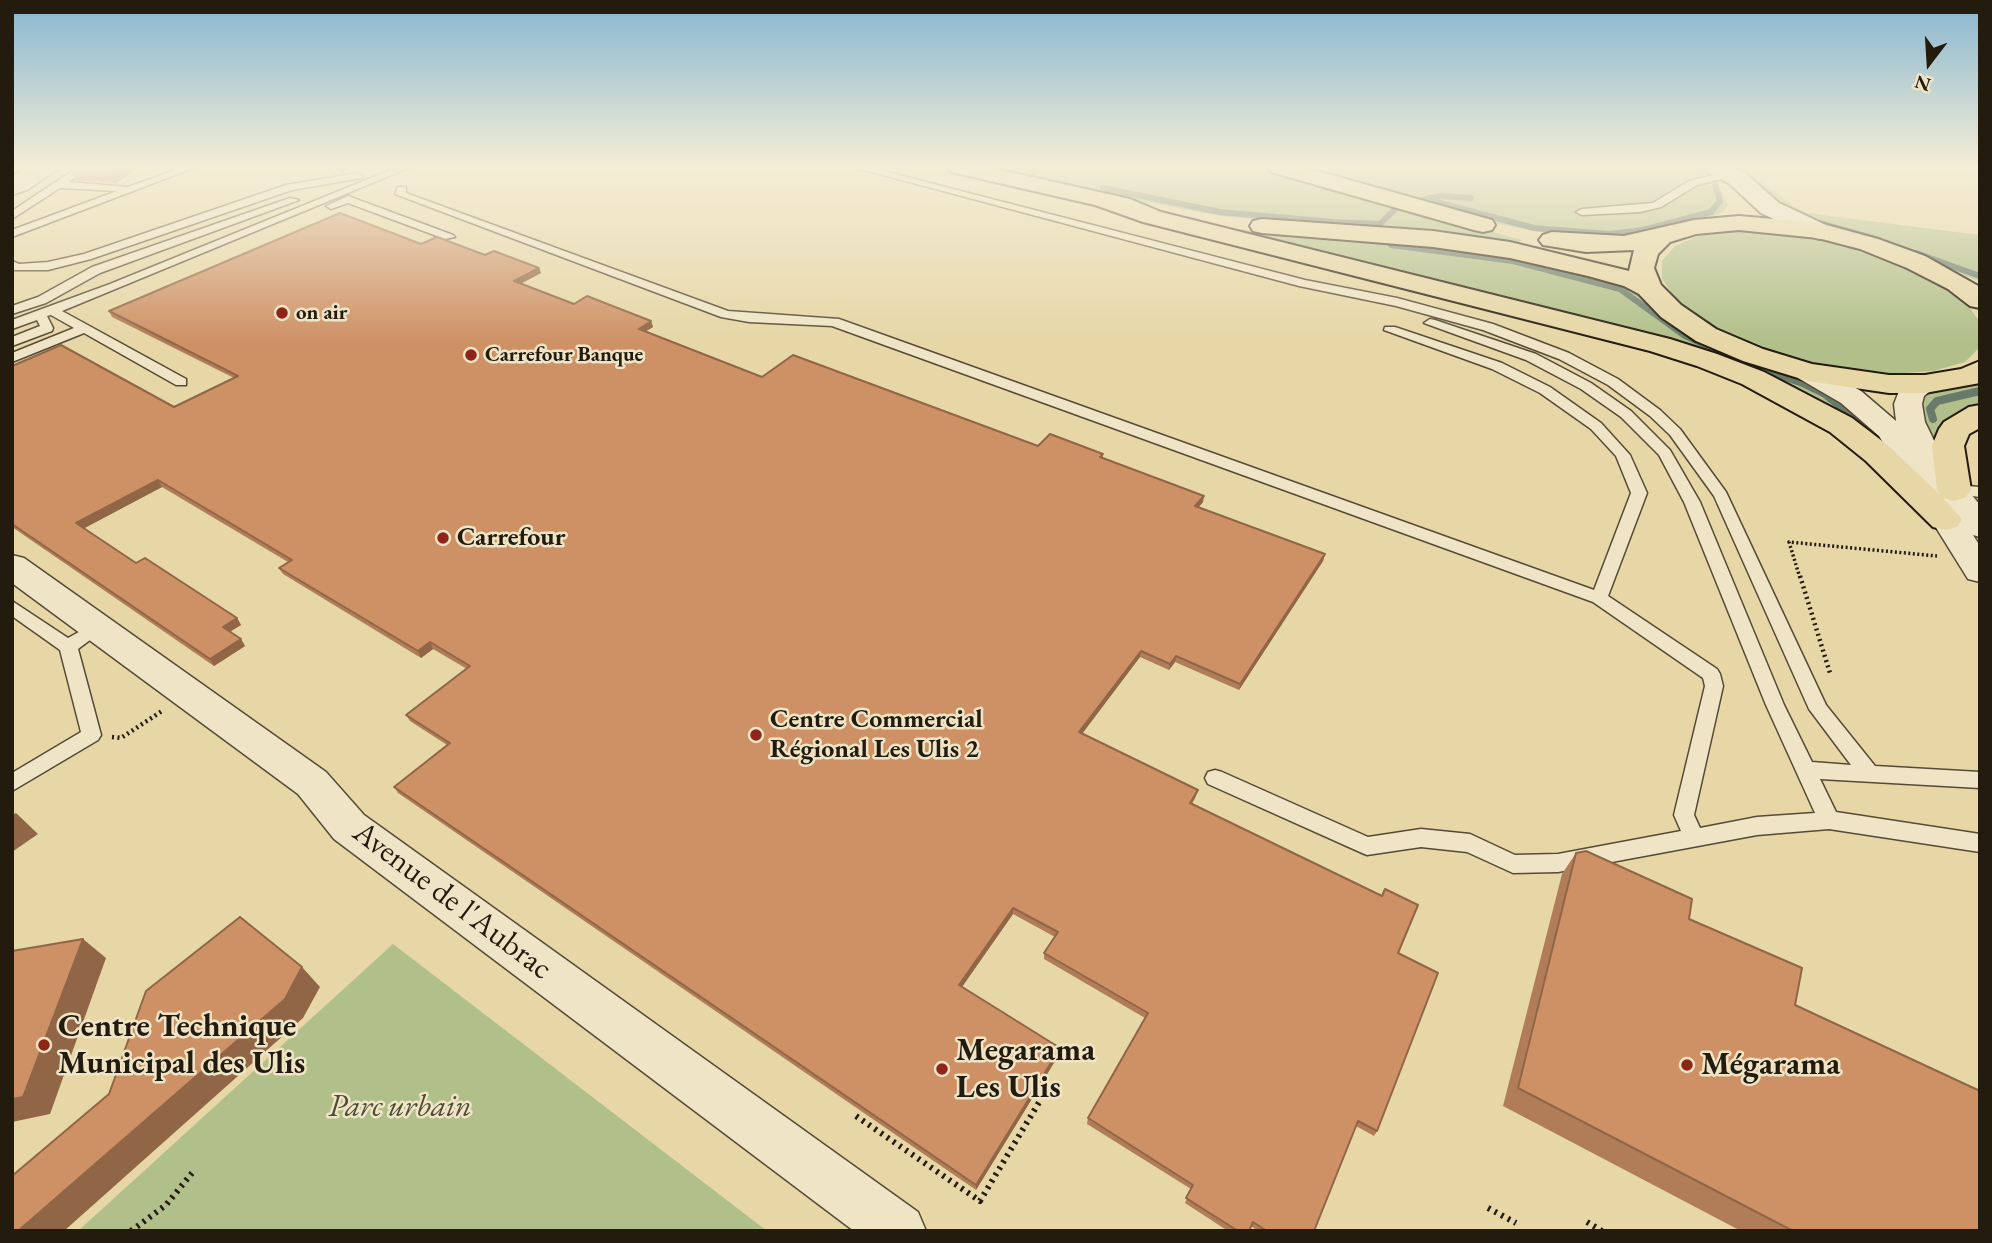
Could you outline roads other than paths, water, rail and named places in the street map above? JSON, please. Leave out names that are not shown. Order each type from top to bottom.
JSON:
[{"type":"main road","points":[[1184,225],[1633,338],[1707,360],[1753,378],[1841,425],[1878,454],[1959,500]]},
{"type":"main road","points":[[1256,225],[1433,239],[1497,248],[1594,269],[1649,288]]},
{"type":"main road","points":[[1489,225],[1545,239],[1586,244],[1624,244],[1694,227],[1716,225]]},
{"type":"main road","points":[[1759,225],[1819,231],[1869,244],[1916,261],[1968,285],[1980,300]]},
{"type":"main road","points":[[1661,237],[1646,251],[1641,268],[1649,288],[1671,311],[1706,335],[1753,355],[1808,372],[1875,383],[1925,384],[1969,376],[1980,370]]},
{"type":"main road","points":[[1959,500],[1948,463],[1948,446],[1955,429],[1980,414]]},
{"type":"street","points":[[1806,225],[1819,231]]},
{"type":"street","points":[[1808,372],[1851,397],[1890,430],[1935,497],[1959,500]]},
{"type":"street","points":[[1925,384],[1911,392],[1908,404],[1911,422],[1930,463],[1980,527]]},
{"type":"street","points":[[1959,500],[1980,571]]},
{"type":"street","name":"Avenue de l'Aubrac","points":[[12,566],[83,637],[312,783],[349,827],[899,1231]]},
{"type":"lane","points":[[12,234],[36,225]]},
{"type":"lane","points":[[12,265],[17,268],[48,266],[87,257],[180,225]]},
{"type":"lane","points":[[12,310],[42,300],[96,270],[221,225]]},
{"type":"lane","points":[[12,325],[263,225]]},
{"type":"lane","points":[[47,313],[103,304],[123,293],[286,225]]},
{"type":"lane","points":[[417,225],[449,237]]},
{"type":"lane","points":[[484,225],[724,314],[834,323],[1599,598],[1712,674],[1714,686],[1684,815],[1693,836]]},
{"type":"lane","points":[[1082,225],[1488,327],[1564,356],[1613,382],[1656,413],[1692,452],[1720,495],[1818,709],[1870,774]]},
{"type":"lane","points":[[1357,296],[1404,316],[1531,357],[1587,386],[1626,414],[1665,453],[1692,502],[1775,705],[1829,820]]},
{"type":"lane","points":[[47,313],[85,328],[181,382]]},
{"type":"lane","points":[[12,342],[47,328],[47,313]]},
{"type":"lane","points":[[12,358],[85,328]]},
{"type":"lane","points":[[1390,330],[1497,366],[1545,390],[1596,426],[1623,455],[1639,493],[1599,598]]},
{"type":"lane","points":[[12,607],[83,637],[91,735],[12,783]]},
{"type":"lane","points":[[1805,770],[1980,780]]},
{"type":"lane","points":[[1215,778],[1367,846],[1421,838],[1470,843],[1513,864],[1558,863],[1693,836],[1757,826],[1829,820],[1980,843]]},
{"type":"waterway","points":[[1523,225],[1610,234],[1662,225]]},
{"type":"waterway","points":[[1827,225],[1879,240]]},
{"type":"waterway","points":[[1391,245],[1513,261],[1620,289],[1685,336],[1711,348]]},
{"type":"waterway","points":[[1916,253],[1980,276]]},
{"type":"waterway","points":[[1707,346],[1736,360],[1803,383],[1825,394],[1858,420]]},
{"type":"waterway","points":[[1933,419],[1930,409],[1937,401],[1980,391]]},
{"type":"place","name":"on air","points":[[282,313]]},
{"type":"place","name":"Carrefour Banque","points":[[471,355]]},
{"type":"place","name":"Carrefour","points":[[443,538]]},
{"type":"place","name":"Centre Commercial Régional Les Ulis 2","points":[[756,735]]},
{"type":"place","name":"Centre Technique Municipal des Ulis","points":[[44,1045]]},
{"type":"place","name":"Mégarama","points":[[1687,1065]]},
{"type":"place","name":"Megarama Les Ulis","points":[[942,1069]]},
{"type":"park label","name":"Parc urbain","points":[[400,1107]]}]
